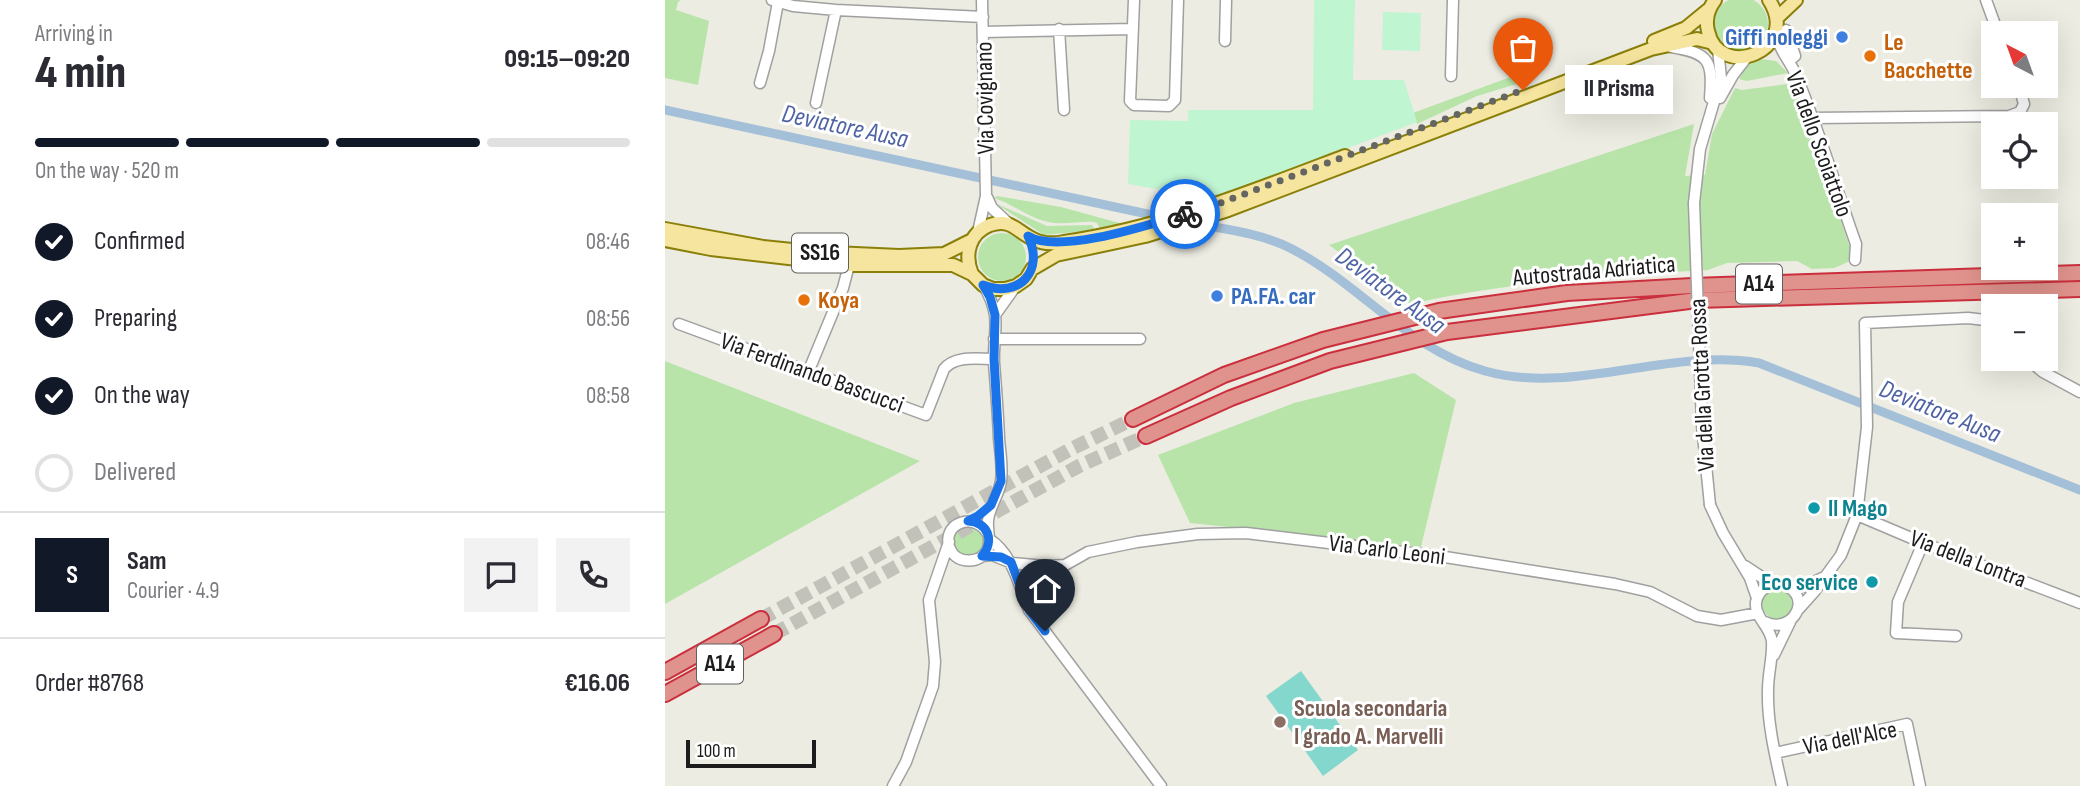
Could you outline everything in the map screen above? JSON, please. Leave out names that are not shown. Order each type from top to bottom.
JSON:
[{"type":"highway","name":"Autostrada Adriatica","points":[[1133,419],[1224,375],[1323,340],[1439,311],[1567,293],[1692,286],[2080,273]]},
{"type":"highway","name":"Autostrada Adriatica","points":[[1146,436],[1231,398],[1330,361],[1447,332],[1697,300],[2080,289]]},
{"type":"highway","name":"A14","points":[[665,672],[761,620]]},
{"type":"highway","name":"A14","points":[[665,694],[774,634]]},
{"type":"main road","points":[[1769,0],[1780,27]]},
{"type":"main road","points":[[1032,269],[1056,255],[1228,210],[1663,45],[1697,39],[1737,57],[1747,57],[1765,48],[1796,0]]},
{"type":"main road","points":[[1711,5],[1707,27],[1716,46]]},
{"type":"main road","points":[[1009,224],[1035,241],[1060,243],[1141,232],[1669,36],[1686,28],[1711,5]]},
{"type":"main road","name":"SS16","points":[[665,229],[763,247],[899,256],[944,254],[987,226],[1009,224]]},
{"type":"main road","points":[[972,274],[967,257],[975,236]]},
{"type":"main road","points":[[983,285],[993,289],[1005,289],[1026,279],[1034,258],[1028,236]]},
{"type":"main road","name":"SS16","points":[[665,240],[711,249],[849,265],[953,265],[962,267],[983,285]]},
{"type":"street","name":"Via Covignano","points":[[975,236],[986,196],[982,0]]},
{"type":"street","points":[[1134,0],[1130,102],[1134,105],[1169,106],[1175,101],[1178,0]]},
{"type":"street","points":[[1226,0],[1226,41]]},
{"type":"street","points":[[1451,76],[1453,0]]},
{"type":"street","points":[[1986,0],[1994,21]]},
{"type":"street","points":[[760,83],[769,51],[775,1],[793,6],[983,17]]},
{"type":"street","points":[[816,103],[836,9]]},
{"type":"street","name":"Via dello Scoiattolo","points":[[1780,27],[1777,42],[1789,61],[1812,118],[1856,244],[1855,260]]},
{"type":"street","points":[[1059,29],[1065,110]]},
{"type":"street","points":[[983,32],[1133,29]]},
{"type":"street","points":[[1663,45],[1689,49],[1707,60],[1711,69],[1709,116]]},
{"type":"street","name":"Via della Grotta Rossa","points":[[1716,46],[1721,78],[1696,165],[1702,425],[1710,505],[1723,533],[1742,563],[1757,598]]},
{"type":"street","name":"Via della Grotta Rossa","points":[[1709,116],[1747,57]]},
{"type":"street","points":[[1812,118],[2009,116],[2020,112],[2024,104],[2022,98]]},
{"type":"street","points":[[986,196],[992,208],[1009,224]]},
{"type":"street","points":[[810,370],[849,265]]},
{"type":"street","points":[[936,576],[947,566],[977,560],[986,552],[989,537],[987,523],[1001,481],[994,359],[995,315],[983,285]]},
{"type":"street","points":[[995,315],[1016,286]]},
{"type":"street","points":[[1771,662],[1797,611],[1842,555],[1857,515],[1866,422],[1865,323],[1981,320]]},
{"type":"street","name":"Via Ferdinando Bascucci","points":[[679,324],[810,370],[926,415],[948,363],[955,360],[994,359]]},
{"type":"street","points":[[994,340],[1140,339]]},
{"type":"street","points":[[2042,371],[2080,392]]},
{"type":"street","points":[[893,786],[906,762],[933,687],[935,662],[929,600],[952,530],[961,522],[978,516],[991,505]]},
{"type":"street","name":"Via della Lontra","points":[[1857,515],[2080,603]]},
{"type":"street","points":[[968,521],[980,524],[1011,562],[1029,610],[1161,786]]},
{"type":"street","name":"Via Carlo Leoni","points":[[982,556],[1045,566],[1065,565],[1087,552],[1137,542],[1198,534],[1246,533],[1420,554],[1615,584],[1650,592],[1697,616],[1721,620],[1761,618]]},
{"type":"street","points":[[949,542],[953,554],[964,561]]},
{"type":"street","points":[[1923,543],[1898,602],[1896,633],[1957,636]]},
{"type":"street","name":"Via della Grotta Rossa","points":[[1742,563],[1755,574],[1777,584]]},
{"type":"street","points":[[1782,786],[1775,753],[1768,689],[1772,638],[1761,618],[1757,598],[1764,588],[1777,584],[1789,587],[1806,586],[1826,576]]},
{"type":"street","points":[[1789,587],[1797,598],[1797,611]]},
{"type":"street","points":[[1761,618],[1777,626],[1790,622]]},
{"type":"street","name":"Via dell'Alce","points":[[1775,753],[1907,724],[1920,786]]},
{"type":"green space","points":[[1731,-1],[1751,-1],[1760,5],[1766,14],[1766,34],[1760,43],[1751,49],[1731,49],[1722,43],[1716,34],[1716,14],[1722,5]]},
{"type":"green space","points":[[665,0],[681,0],[676,10],[709,21],[698,85],[665,78]]},
{"type":"green space","points":[[1314,0],[1355,0],[1353,80],[1404,80],[1417,122],[1213,199],[1128,184],[1130,120],[1188,121],[1188,110],[1313,110]]},
{"type":"green space","points":[[1383,12],[1421,13],[1420,51],[1382,50]]},
{"type":"green space","points":[[1761,59],[1776,61],[1788,73],[1747,81],[1739,79],[1747,65]]},
{"type":"green space","points":[[1532,69],[1533,79],[1477,96],[1417,124],[1413,113]]},
{"type":"green space","points":[[1795,83],[1851,251],[1848,262],[1834,268],[1812,269],[1797,261],[1727,263],[1708,270],[1521,285],[1410,304],[1329,245],[1694,124],[1685,176],[1705,175],[1712,134],[1735,88],[1742,90]]},
{"type":"green space","points":[[997,196],[1061,207],[1123,224],[1101,230],[1094,222],[1050,222],[1037,219],[994,198]]},
{"type":"green space","points":[[995,203],[1047,226],[1092,225],[1095,230],[1044,235]]},
{"type":"green space","points":[[1002,233],[1011,234],[1019,240],[1025,248],[1025,266],[1019,274],[1011,280],[1002,281],[993,280],[985,274],[979,266],[978,257],[979,248],[985,240],[993,234]]},
{"type":"green space","points":[[665,361],[920,461],[665,604]]},
{"type":"green space","points":[[1414,373],[1456,400],[1421,547],[1190,523],[1158,455],[1294,403]]},
{"type":"green space","points":[[969,525],[980,530],[985,541],[980,552],[969,557],[958,552],[953,541],[958,530]]},
{"type":"green space","points":[[1777,589],[1788,593],[1792,604],[1788,615],[1777,619],[1766,615],[1762,604],[1766,593]]},
{"type":"shaded area","points":[[1301,671],[1358,750],[1323,776],[1266,696]]},
{"type":"waterway","name":"Deviatore Ausa","points":[[665,110],[1166,218]]},
{"type":"waterway","name":"Deviatore Ausa","points":[[1190,223],[1255,235],[1292,249],[1317,263],[1432,348],[1485,371],[1519,377],[1553,378],[1690,361],[1759,363],[2080,490]]},
{"type":"tunnel","points":[[761,619],[1071,449],[1133,419]]},
{"type":"tunnel","points":[[774,634],[1079,466],[1146,436]]},
{"type":"way so far","points":[[1185,214],[1523,90]]},
{"type":"place","name":"Giffi noleggi","points":[[1842,37]]},
{"type":"place","name":"Le Bacchette","points":[[1870,56]]},
{"type":"place","name":"Il Prisma","points":[[1523,90]]},
{"type":"place","name":"PA.FA. car","points":[[1217,296]]},
{"type":"place","name":"Koya","points":[[804,300]]},
{"type":"place","name":"Il Mago","points":[[1814,508]]},
{"type":"place","name":"Eco service","points":[[1872,582]]},
{"type":"place","name":"Scuola secondaria I grado A. Marvelli","points":[[1280,722]]},
{"type":"route","points":[[1045,631],[1029,610],[1011,562],[992,555],[982,556],[989,546],[988,534],[980,524],[968,521],[991,505],[1001,481],[994,359],[995,315],[983,285],[993,289],[1005,289],[1026,279],[1034,258],[1028,236],[1035,241],[1060,243],[1098,237],[1185,214]]}]
